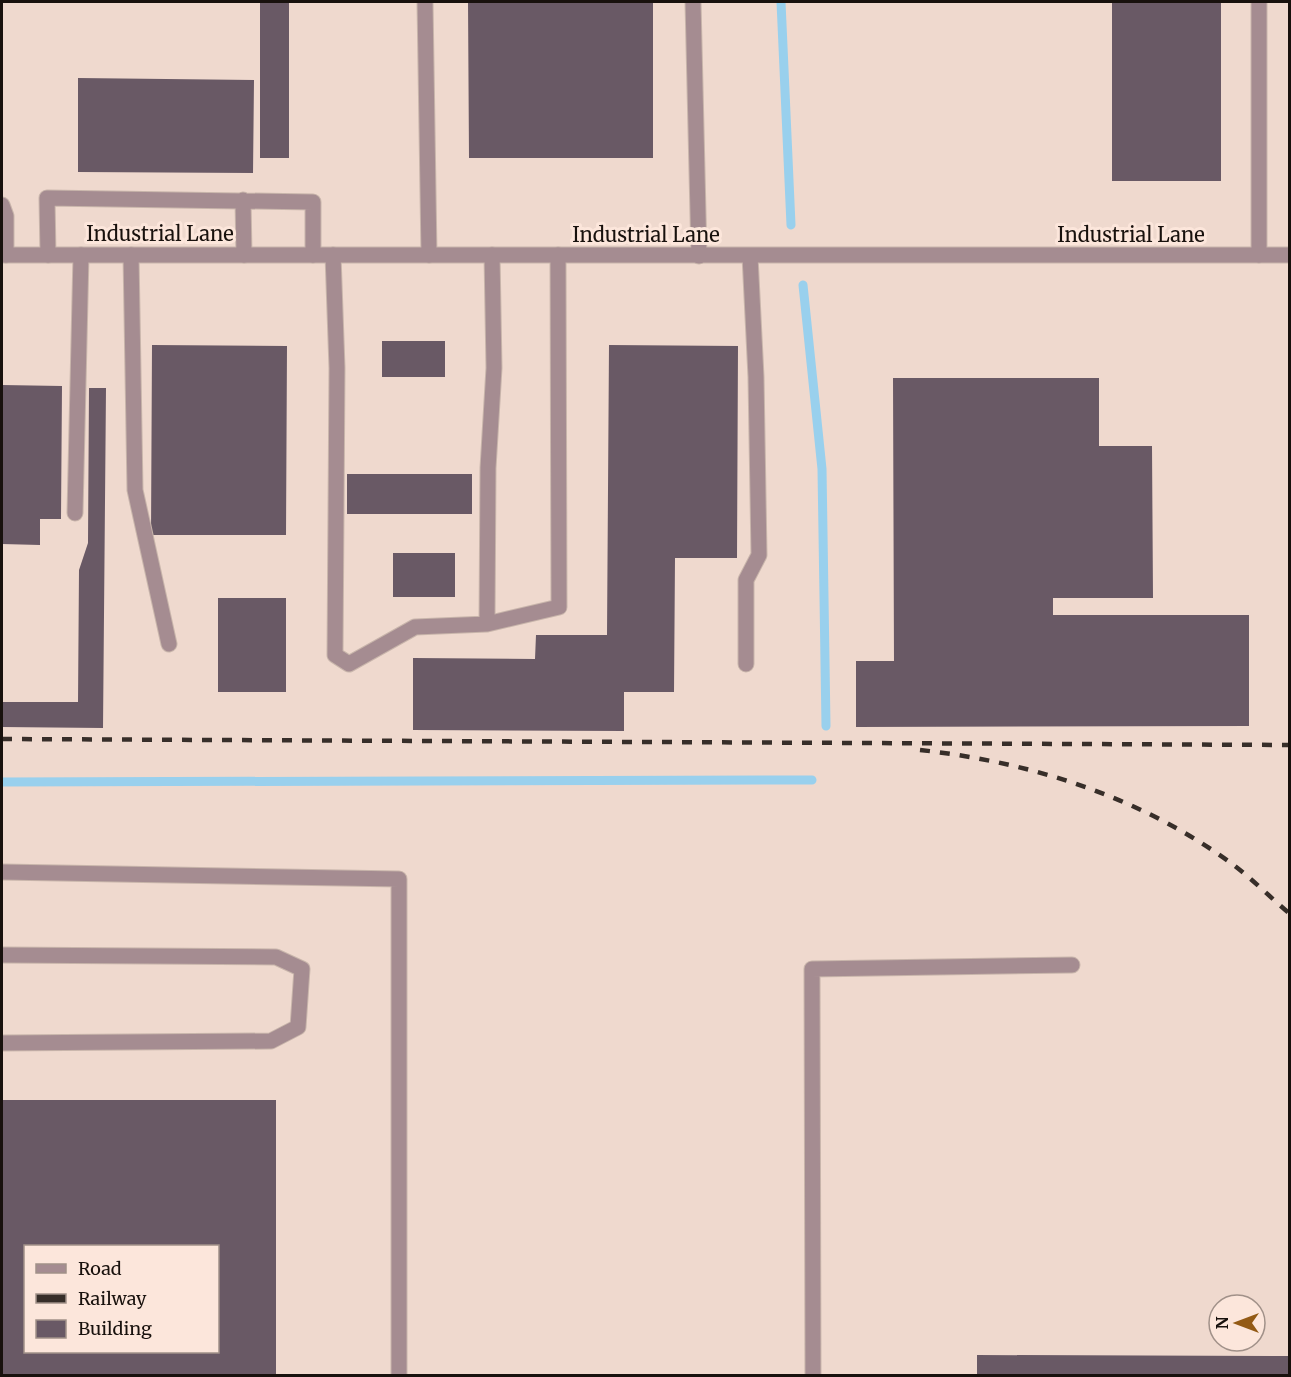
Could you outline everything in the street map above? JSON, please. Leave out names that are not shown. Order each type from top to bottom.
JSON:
[{"type":"street","points":[[425,2],[429,255]]},
{"type":"street","points":[[693,2],[699,256]]},
{"type":"street","points":[[1258,255],[1259,2]]},
{"type":"street","points":[[48,255],[47,198],[313,202],[313,255]]},
{"type":"street","points":[[243,200],[243,255]]},
{"type":"street","points":[[2,205],[6,216],[4,255]]},
{"type":"street","name":"Industrial Lane","points":[[4,255],[1290,255]]},
{"type":"street","points":[[75,513],[81,255]]},
{"type":"street","points":[[130,255],[135,490],[169,644]]},
{"type":"street","points":[[333,255],[337,368],[335,655],[349,664],[415,627],[487,624],[559,607],[558,255]]},
{"type":"street","points":[[487,624],[488,468],[494,368],[492,255]]},
{"type":"street","points":[[746,664],[746,580],[759,555],[756,377],[750,256]]},
{"type":"street","points":[[2,872],[399,879],[399,1376]]},
{"type":"street","points":[[2,955],[276,957],[302,969],[298,1027],[271,1041],[2,1043]]},
{"type":"street","points":[[813,1376],[812,969],[1072,965]]},
{"type":"building","points":[[260,2],[289,2],[289,158],[260,158]]},
{"type":"building","points":[[468,2],[653,2],[653,158],[469,158]]},
{"type":"building","points":[[1112,2],[1221,2],[1221,181],[1112,181]]},
{"type":"building","points":[[78,78],[254,80],[253,173],[78,172]]},
{"type":"building","points":[[382,341],[445,341],[445,377],[382,377]]},
{"type":"building","points":[[152,345],[287,346],[286,535],[151,535]]},
{"type":"building","points":[[609,345],[738,346],[737,558],[675,558],[674,692],[624,692],[624,731],[413,730],[413,658],[535,659],[536,635],[607,635]]},
{"type":"building","points":[[893,378],[1099,378],[1099,446],[1152,446],[1153,598],[1053,598],[1053,615],[1249,615],[1249,726],[856,727],[856,661],[894,661]]},
{"type":"building","points":[[2,385],[62,386],[61,519],[40,519],[40,545],[2,544]]},
{"type":"building","points":[[89,388],[106,388],[103,728],[2,727],[2,702],[78,702],[79,570],[88,543]]},
{"type":"building","points":[[347,474],[472,474],[472,514],[347,514]]},
{"type":"building","points":[[393,553],[455,553],[455,597],[393,597]]},
{"type":"building","points":[[218,598],[286,598],[286,692],[218,692]]},
{"type":"building","points":[[2,1100],[276,1100],[276,1376],[2,1376]]},
{"type":"building","points":[[977,1355],[1290,1356],[1290,1376],[977,1376]]},
{"type":"waterway","points":[[781,2],[791,225]]},
{"type":"waterway","points":[[803,285],[822,469],[826,726]]},
{"type":"waterway","points":[[2,782],[812,780]]},
{"type":"railway","points":[[2,739],[1290,745]]},
{"type":"railway","points":[[920,750],[1003,763],[1083,786],[1122,801],[1160,819],[1231,863],[1290,914]]}]
